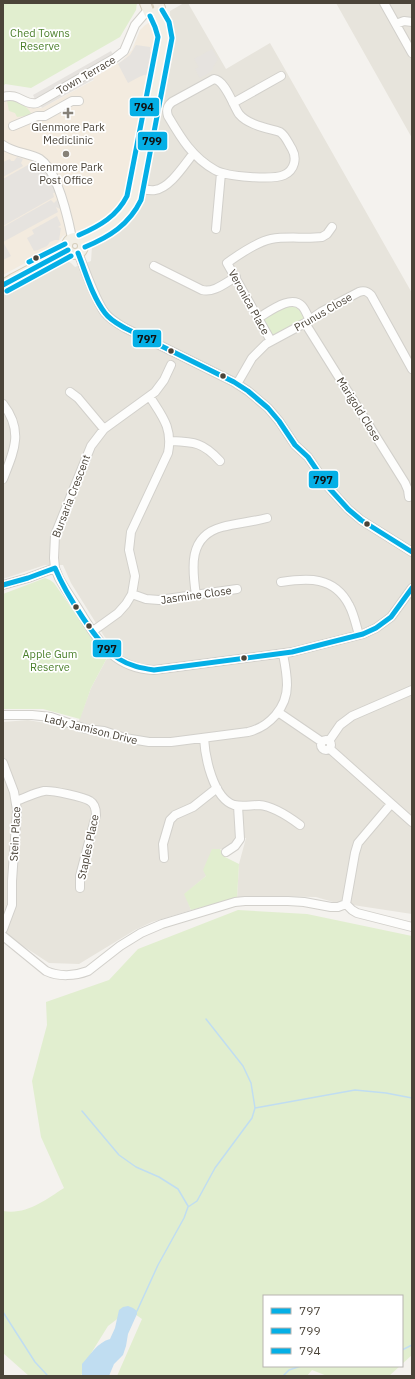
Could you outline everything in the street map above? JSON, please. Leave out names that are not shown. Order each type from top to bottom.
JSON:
[{"type":"main road","points":[[82,241],[109,229],[122,219],[132,202],[165,37],[162,24],[153,6]]},
{"type":"main road","points":[[76,237],[82,241],[83,247],[78,253],[72,253],[68,250],[67,244],[72,238],[76,237]]},
{"type":"main road","points":[[3,285],[13,278],[68,250]]},
{"type":"street","points":[[384,3],[412,53]]},
{"type":"street","name":"Town Terrace","points":[[3,97],[13,96],[21,98],[29,103],[37,103],[115,58],[124,51],[136,25],[153,6]]},
{"type":"street","points":[[396,24],[404,21],[412,22]]},
{"type":"street","points":[[233,103],[280,76]]},
{"type":"street","points":[[214,79],[221,82],[233,103],[243,118],[280,132],[284,135],[294,152],[294,163],[287,173],[278,177],[244,177],[221,173],[193,154],[182,141],[168,116],[167,111],[168,106],[172,102],[214,79]]},
{"type":"street","points":[[13,126],[37,116],[45,116],[72,101],[79,101]]},
{"type":"street","points":[[3,145],[39,159],[48,166],[55,178],[72,238]]},
{"type":"street","points":[[136,188],[153,190],[164,187],[172,181],[193,154]]},
{"type":"street","points":[[216,229],[221,173]]},
{"type":"street","name":"Veronica Place","points":[[271,341],[227,263],[266,240],[277,238],[322,237],[327,234],[332,226]]},
{"type":"street","points":[[78,253],[100,304],[112,320],[248,391],[268,408],[279,421],[295,445],[308,457],[329,488],[348,509],[361,520],[412,552]]},
{"type":"street","points":[[154,266],[202,290],[207,291],[214,290],[236,277]]},
{"type":"street","name":"Prunus Close","points":[[237,384],[254,354],[271,341],[308,321],[321,312],[364,290],[371,295],[412,369]]},
{"type":"street","name":"Marigold Close","points":[[258,318],[286,302],[291,301],[302,306],[308,321],[405,483],[409,497]]},
{"type":"street","name":"Bursaria Crescent","points":[[172,365],[160,386],[150,397],[104,429],[95,439],[89,450],[57,529],[53,546],[55,568],[62,583],[103,646],[113,656],[130,666],[142,669],[159,670],[283,654],[301,650],[359,635],[372,630],[387,620],[397,610],[412,588]]},
{"type":"street","points":[[70,392],[78,398],[104,429]]},
{"type":"street","points":[[93,631],[118,613],[132,594],[135,576],[129,550],[131,532],[164,464],[168,452],[170,441],[165,421],[150,397]]},
{"type":"street","points":[[3,404],[12,418],[16,437],[14,450],[3,479]]},
{"type":"street","points":[[170,441],[199,444],[210,451],[220,461]]},
{"type":"street","points":[[196,595],[192,570],[193,560],[196,548],[203,539],[212,531],[221,527],[267,518]]},
{"type":"street","points":[[3,585],[55,568]]},
{"type":"street","points":[[281,582],[310,579],[321,581],[333,587],[344,597],[349,605],[359,635]]},
{"type":"street","name":"Jasmine Close","points":[[132,594],[146,599],[155,600],[237,589]]},
{"type":"street","name":"Lady Jamison Drive","points":[[3,715],[32,715],[51,717],[86,729],[104,731],[125,738],[149,742],[172,742],[252,731],[265,725],[278,712],[285,699],[287,685],[283,654]]},
{"type":"street","points":[[327,744],[340,725],[352,716],[411,693]]},
{"type":"street","points":[[278,712],[327,744],[412,822]]},
{"type":"street","points":[[204,738],[206,759],[217,788],[227,800],[238,806],[266,806],[286,815],[300,825]]},
{"type":"street","name":"Stein Place","points":[[3,763],[6,783],[16,801],[17,819],[12,881],[12,905],[3,929]]},
{"type":"street","points":[[164,858],[163,844],[170,820],[175,815],[193,807],[217,788]]},
{"type":"street","name":"Staples Place","points":[[16,801],[42,792],[52,791],[87,800],[97,805],[96,815],[80,876],[80,888]]},
{"type":"street","points":[[346,904],[356,848],[362,837],[391,804]]},
{"type":"street","points":[[226,852],[235,846],[240,839],[238,806]]},
{"type":"street","points":[[3,936],[46,971],[63,975],[88,971],[126,941],[149,929],[235,902],[246,900],[288,901],[304,902],[331,907],[338,907],[346,904]]},
{"type":"street","points":[[346,904],[357,913],[412,927]]},
{"type":"shaded area","points":[[184,3],[188,3],[226,69],[270,43],[412,293],[412,914],[333,902],[316,897],[251,896],[237,898],[239,864],[246,838],[237,837],[223,849],[212,850],[206,876],[185,894],[191,910],[152,922],[135,930],[79,964],[49,963],[3,933],[3,722],[28,720],[52,723],[75,731],[91,688],[106,660],[115,649],[104,636],[71,583],[63,565],[45,565],[3,579],[3,293],[17,283],[65,260],[75,267],[91,261],[92,247],[123,229],[135,216],[135,211],[141,197],[170,43],[170,11]]},
{"type":"shaded area","points":[[336,3],[412,3],[412,138]]},
{"type":"shaded area","points":[[150,22],[156,28],[158,38],[129,192],[123,206],[116,215],[104,224],[87,232],[83,233],[77,230],[63,236],[53,248],[3,275],[3,99],[20,99],[33,108],[42,108],[94,80],[93,78],[122,61],[132,50],[140,30]]},
{"type":"shaded area","points":[[136,45],[150,47],[150,52],[154,53],[149,76],[144,75],[128,83],[118,64],[130,55]]},
{"type":"shaded area","points":[[212,49],[218,59],[213,69],[200,78],[195,69],[199,67],[194,59]]},
{"type":"shaded area","points":[[111,51],[115,58],[90,72],[94,79],[42,108],[38,105],[33,95]]},
{"type":"shaded area","points":[[17,157],[23,159],[21,163],[23,166],[3,177],[3,162],[10,159],[11,161],[14,161]]},
{"type":"shaded area","points":[[35,161],[37,164],[39,163],[43,166],[42,167],[47,174],[49,173],[51,178],[49,179],[56,192],[53,193],[54,197],[3,226],[3,179]]},
{"type":"shaded area","points":[[58,199],[60,209],[56,207],[58,212],[3,242],[3,227],[51,200],[54,203]]},
{"type":"shaded area","points":[[57,216],[61,225],[58,227],[61,228],[59,240],[50,242],[47,246],[34,251],[27,238],[34,234],[32,230]]},
{"type":"shaded area","points":[[3,242],[11,256],[3,260]]},
{"type":"green space","name":"Ched Towns Reserve","points":[[3,3],[137,3],[136,10],[120,37],[31,88],[5,84],[3,87]]},
{"type":"green space","points":[[13,100],[19,102],[29,110],[32,115],[17,117],[15,113],[9,111],[7,101]]},
{"type":"green space","points":[[296,304],[307,319],[276,336],[271,333],[262,318],[285,305]]},
{"type":"green space","name":"Apple Gum Reserve","points":[[45,578],[54,583],[91,636],[108,656],[91,688],[80,719],[43,709],[3,709],[3,594]]},
{"type":"green space","points":[[212,849],[220,849],[225,857],[239,864],[237,898],[191,910],[184,894],[206,876],[203,870]]},
{"type":"green space","points":[[238,910],[307,914],[412,936],[412,1355],[403,1363],[403,1295],[263,1295],[263,1367],[399,1367],[389,1376],[327,1376],[312,1370],[307,1376],[117,1376],[142,1319],[129,1310],[108,1326],[90,1355],[81,1376],[29,1376],[3,1353],[3,1211],[12,1212],[28,1209],[43,1202],[64,1188],[41,1137],[32,1081],[47,1025],[46,1002],[109,980],[138,949]]},
{"type":"water","points":[[128,1306],[137,1311],[137,1314],[128,1334],[123,1355],[114,1364],[109,1376],[82,1376],[82,1364],[98,1346],[110,1339],[115,1328],[119,1310]]},
{"type":"waterway","points":[[137,1311],[158,1265],[184,1218],[188,1207],[197,1201],[215,1168],[252,1118],[255,1108],[251,1083],[243,1066],[206,1019]]},
{"type":"waterway","points":[[255,1108],[355,1090],[386,1093],[412,1098]]},
{"type":"waterway","points":[[82,1111],[119,1155],[136,1167],[159,1177],[178,1189],[188,1206]]},
{"type":"waterway","points":[[3,1312],[35,1362],[47,1375]]},
{"type":"waterway","points":[[403,1350],[412,1345]]},
{"type":"waterway","points":[[283,1376],[289,1370],[298,1367]]},
{"type":"transit line","name":"799","points":[[85,247],[118,229],[131,216],[141,200],[172,38],[169,22],[162,10]]},
{"type":"transit line","name":"794","points":[[79,235],[107,220],[113,215],[127,196],[158,37],[150,16]]},
{"type":"transit line","name":"794","points":[[29,262],[65,244]]},
{"type":"transit line","name":"797","points":[[3,285],[68,250]]},
{"type":"transit line","name":"797","points":[[78,253],[96,299],[109,318],[125,328],[234,382],[248,391],[268,408],[279,421],[295,445],[308,457],[329,488],[348,509],[361,520],[412,552]]},
{"type":"transit line","name":"799","points":[[7,291],[71,256]]},
{"type":"transit line","name":"797","points":[[3,585],[55,568],[82,617],[110,652],[127,663],[154,670],[292,652],[363,634],[376,628],[391,617],[412,588]]},
{"type":"place","name":"Glenmore Park Mediclinic","points":[[68,113]]},
{"type":"place","name":"Glenmore Park Post Office","points":[[66,154]]}]
